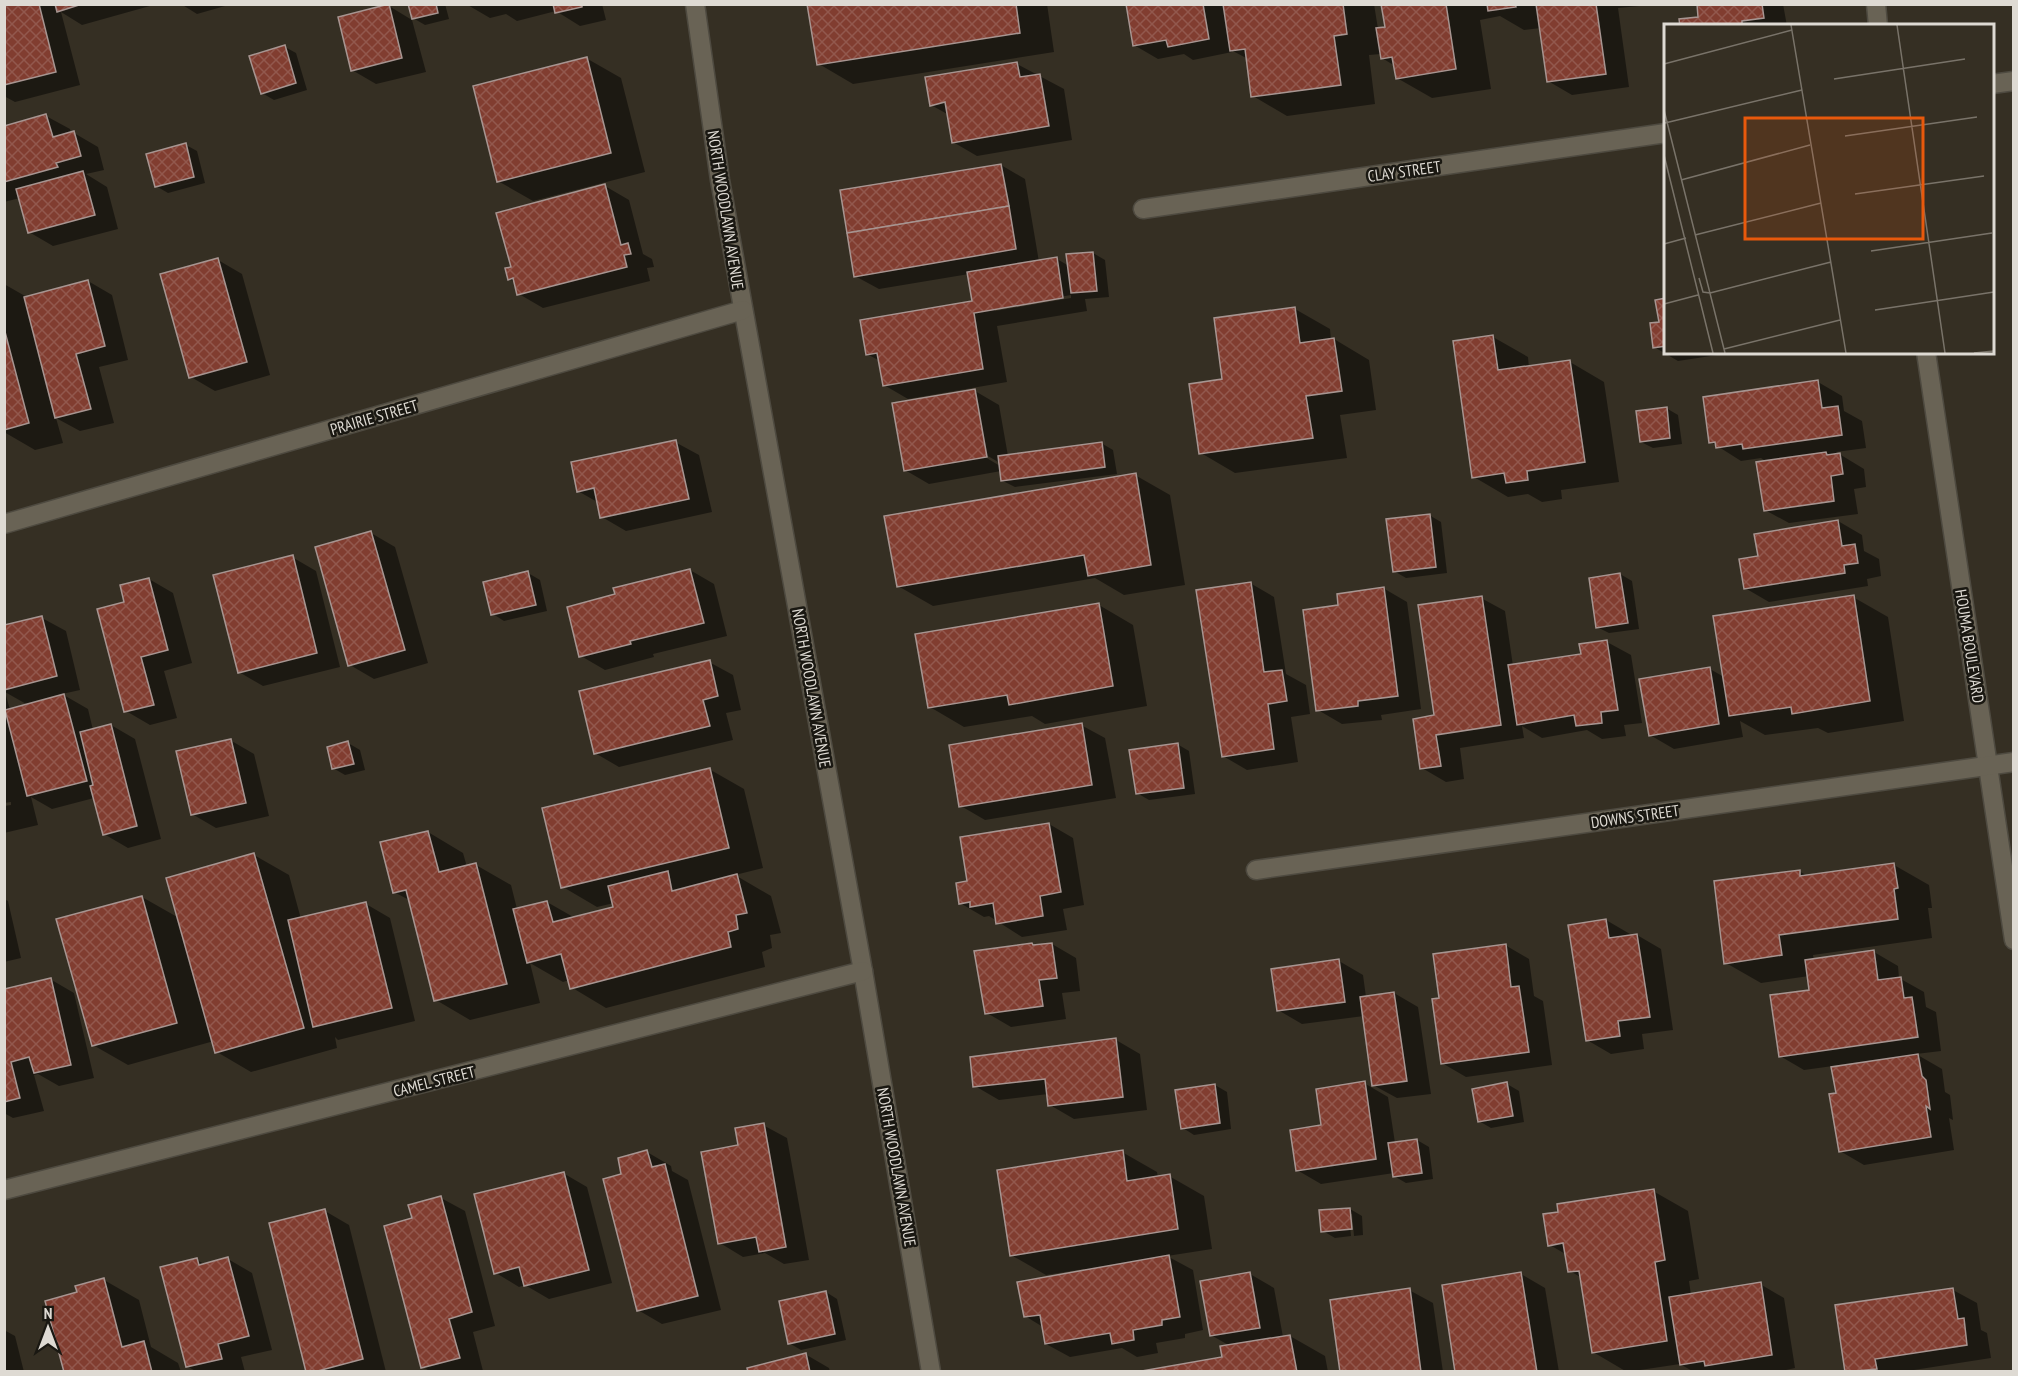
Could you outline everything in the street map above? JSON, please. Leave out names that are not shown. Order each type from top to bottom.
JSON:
[{"type":"street","name":"NORTH WOODLAWN AVENUE","points":[[695,4],[720,180],[863,971],[931,1371]]},
{"type":"street","points":[[1876,4],[1878,24]]},
{"type":"street","points":[[1994,84],[2013,81]]},
{"type":"street","name":"CLAY STREET","points":[[1143,209],[1664,133]]},
{"type":"street","name":"PRAIRIE STREET","points":[[4,524],[743,310]]},
{"type":"street","name":"HOUMA BOULEVARD","points":[[1926,354],[2013,940]]},
{"type":"street","name":"DOWNS STREET","points":[[1256,870],[2013,762]]},
{"type":"street","name":"CAMEL STREET","points":[[4,1190],[863,971]]},
{"type":"building","points":[[4,4],[39,4],[56,72],[4,85]]},
{"type":"building","points":[[55,4],[82,4],[57,12]]},
{"type":"building","points":[[389,4],[402,58],[351,71],[338,17]]},
{"type":"building","points":[[408,4],[436,4],[438,13],[412,19]]},
{"type":"building","points":[[553,4],[582,4],[582,7],[555,13]]},
{"type":"building","points":[[807,4],[1016,4],[1020,33],[817,65]]},
{"type":"building","points":[[1126,4],[1203,4],[1209,39],[1168,47],[1166,40],[1133,46]]},
{"type":"building","points":[[1223,4],[1343,4],[1347,34],[1334,36],[1341,85],[1251,97],[1245,49],[1230,51]]},
{"type":"building","points":[[1381,4],[1446,4],[1456,69],[1396,79],[1392,57],[1381,59],[1376,28],[1385,27]]},
{"type":"building","points":[[1487,4],[1515,4],[1516,7],[1488,11]]},
{"type":"building","points":[[1536,4],[1596,4],[1606,74],[1547,82]]},
{"type":"building","points":[[1697,4],[1762,4],[1764,18],[1742,21],[1742,24],[1680,24],[1679,19],[1698,17]]},
{"type":"building","points":[[285,45],[296,83],[261,94],[249,56]]},
{"type":"building","points":[[587,57],[611,153],[497,182],[473,86]]},
{"type":"building","points":[[1017,62],[1020,77],[1040,74],[1049,126],[952,143],[945,102],[930,106],[925,77]]},
{"type":"building","points":[[46,114],[53,137],[74,131],[81,156],[56,163],[58,167],[4,182],[4,126]]},
{"type":"building","points":[[186,143],[194,177],[155,187],[146,154]]},
{"type":"building","points":[[1001,164],[1009,206],[847,233],[840,190]]},
{"type":"building","points":[[83,171],[95,215],[28,233],[16,189]]},
{"type":"building","points":[[605,184],[621,245],[628,243],[631,254],[624,255],[627,267],[517,295],[513,278],[508,280],[505,268],[511,267],[496,213]]},
{"type":"building","points":[[1009,206],[1016,249],[854,277],[847,233]]},
{"type":"building","points":[[1093,252],[1097,291],[1071,293],[1066,254]]},
{"type":"building","points":[[1057,257],[1063,298],[974,313],[983,369],[883,386],[877,353],[866,355],[860,320],[972,301],[967,272]]},
{"type":"building","points":[[218,258],[247,362],[189,378],[160,274]]},
{"type":"building","points":[[88,280],[105,346],[76,354],[91,409],[55,418],[24,297]]},
{"type":"building","points":[[1664,298],[1664,346],[1653,348],[1650,323],[1659,322],[1655,300]]},
{"type":"building","points":[[1295,307],[1300,343],[1334,338],[1342,391],[1306,396],[1313,438],[1199,454],[1189,384],[1222,379],[1214,318]]},
{"type":"building","points":[[4,328],[29,423],[4,430]]},
{"type":"building","points":[[1493,335],[1498,370],[1570,360],[1585,462],[1527,471],[1528,480],[1506,483],[1504,473],[1472,478],[1453,341]]},
{"type":"building","points":[[1818,380],[1822,408],[1838,406],[1842,435],[1743,449],[1742,444],[1716,448],[1715,442],[1709,443],[1703,397]]},
{"type":"building","points":[[975,389],[987,457],[904,471],[892,403]]},
{"type":"building","points":[[1667,407],[1670,438],[1640,442],[1636,411]]},
{"type":"building","points":[[676,440],[689,499],[600,518],[594,488],[577,492],[571,462]]},
{"type":"building","points":[[1102,442],[1105,467],[1001,481],[998,456]]},
{"type":"building","points":[[1826,452],[1827,455],[1840,453],[1843,474],[1831,476],[1834,501],[1764,511],[1756,462]]},
{"type":"building","points":[[1136,473],[1151,565],[1088,576],[1084,555],[897,587],[884,516]]},
{"type":"building","points":[[1430,514],[1436,567],[1393,572],[1386,519]]},
{"type":"building","points":[[1838,520],[1842,546],[1855,544],[1858,563],[1844,565],[1845,573],[1744,589],[1739,559],[1758,556],[1754,534]]},
{"type":"building","points":[[371,531],[405,650],[348,666],[315,547]]},
{"type":"building","points":[[293,555],[317,653],[238,673],[213,575]]},
{"type":"building","points":[[690,569],[704,623],[630,641],[631,644],[579,657],[567,607],[615,594],[613,588]]},
{"type":"building","points":[[528,571],[536,605],[491,615],[483,582]]},
{"type":"building","points":[[1620,573],[1628,623],[1596,628],[1589,578]]},
{"type":"building","points":[[149,578],[168,650],[141,657],[154,705],[124,712],[97,609],[124,602],[120,585]]},
{"type":"building","points":[[1251,582],[1264,672],[1282,670],[1287,701],[1268,704],[1274,749],[1222,757],[1196,590]]},
{"type":"building","points":[[1384,587],[1398,696],[1358,701],[1358,706],[1316,711],[1303,610],[1338,605],[1337,594]]},
{"type":"building","points":[[1854,595],[1870,701],[1792,714],[1791,707],[1729,716],[1713,616]]},
{"type":"building","points":[[1482,596],[1501,725],[1436,735],[1441,766],[1420,769],[1413,719],[1434,715],[1418,605]]},
{"type":"building","points":[[1099,603],[1113,686],[1009,705],[1007,695],[928,708],[915,634]]},
{"type":"building","points":[[42,616],[57,676],[4,690],[4,625]]},
{"type":"building","points":[[1607,640],[1618,710],[1601,712],[1602,723],[1576,726],[1574,715],[1517,725],[1508,665],[1581,654],[1579,644]]},
{"type":"building","points":[[710,660],[718,696],[703,700],[710,726],[594,754],[579,691]]},
{"type":"building","points":[[1710,667],[1719,724],[1649,736],[1639,679]]},
{"type":"building","points":[[64,694],[87,781],[27,796],[5,710]]},
{"type":"building","points":[[1082,723],[1092,785],[959,807],[949,745]]},
{"type":"building","points":[[111,724],[137,826],[103,835],[90,786],[93,785],[80,732]]},
{"type":"building","points":[[231,739],[246,803],[191,815],[176,751]]},
{"type":"building","points":[[348,741],[354,764],[332,769],[327,747]]},
{"type":"building","points":[[1178,743],[1184,788],[1136,794],[1129,750]]},
{"type":"building","points":[[710,768],[729,848],[561,888],[542,808]]},
{"type":"building","points":[[1049,823],[1061,892],[1040,896],[1043,916],[996,924],[993,903],[970,907],[970,902],[959,904],[956,883],[967,881],[960,837]]},
{"type":"building","points":[[428,831],[439,872],[476,863],[507,984],[434,1001],[406,890],[393,893],[380,842]]},
{"type":"building","points":[[254,853],[304,1028],[215,1053],[166,878]]},
{"type":"building","points":[[1894,863],[1898,888],[1894,889],[1898,919],[1779,935],[1782,955],[1724,964],[1714,881],[1800,870],[1800,876]]},
{"type":"building","points":[[668,871],[672,891],[737,874],[747,913],[736,915],[738,929],[728,932],[731,947],[570,989],[561,954],[527,963],[513,909],[547,901],[553,922],[613,907],[608,886]]},
{"type":"building","points":[[142,896],[177,1023],[92,1046],[56,919]]},
{"type":"building","points":[[366,902],[392,1008],[313,1027],[288,920]]},
{"type":"building","points":[[1606,919],[1609,938],[1637,934],[1650,1017],[1618,1021],[1620,1036],[1586,1041],[1568,925]]},
{"type":"building","points":[[1032,943],[1033,945],[1052,943],[1057,978],[1039,980],[1043,1006],[985,1014],[974,951]]},
{"type":"building","points":[[1506,944],[1511,987],[1519,986],[1529,1052],[1441,1064],[1432,999],[1439,998],[1433,954]]},
{"type":"building","points":[[1874,950],[1878,980],[1901,977],[1904,998],[1912,997],[1918,1037],[1779,1057],[1770,995],[1809,990],[1805,960]]},
{"type":"building","points":[[1339,959],[1345,1002],[1277,1011],[1271,969]]},
{"type":"building","points":[[51,978],[71,1065],[34,1073],[29,1057],[11,1062],[20,1098],[4,1102],[4,989]]},
{"type":"building","points":[[1394,992],[1407,1081],[1372,1086],[1360,997]]},
{"type":"building","points":[[1116,1038],[1123,1097],[1048,1106],[1045,1079],[973,1087],[970,1057]]},
{"type":"building","points":[[1918,1054],[1922,1076],[1926,1080],[1930,1109],[1926,1106],[1931,1137],[1839,1152],[1829,1094],[1836,1093],[1831,1067]]},
{"type":"building","points":[[1365,1081],[1376,1159],[1296,1171],[1290,1130],[1321,1125],[1316,1089]]},
{"type":"building","points":[[1507,1082],[1513,1116],[1478,1122],[1472,1089]]},
{"type":"building","points":[[1215,1084],[1220,1123],[1181,1129],[1175,1090]]},
{"type":"building","points":[[764,1123],[786,1247],[759,1252],[756,1237],[718,1244],[701,1152],[738,1145],[735,1128]]},
{"type":"building","points":[[1417,1139],[1422,1173],[1393,1177],[1388,1143]]},
{"type":"building","points":[[647,1150],[652,1167],[665,1164],[698,1296],[637,1311],[603,1179],[621,1174],[618,1158]]},
{"type":"building","points":[[1123,1150],[1127,1181],[1170,1174],[1178,1229],[1010,1256],[997,1170]]},
{"type":"building","points":[[564,1172],[589,1270],[524,1286],[519,1267],[494,1274],[474,1194]]},
{"type":"building","points":[[1654,1189],[1665,1260],[1655,1262],[1667,1341],[1592,1353],[1579,1271],[1568,1272],[1563,1243],[1548,1246],[1543,1214],[1558,1212],[1557,1204]]},
{"type":"building","points":[[441,1196],[472,1312],[449,1319],[460,1358],[421,1368],[384,1226],[412,1218],[408,1205]]},
{"type":"building","points":[[1350,1208],[1352,1229],[1321,1232],[1319,1210]]},
{"type":"building","points":[[325,1209],[363,1359],[306,1372],[269,1223]]},
{"type":"building","points":[[1169,1255],[1180,1317],[1162,1320],[1162,1325],[1133,1330],[1134,1340],[1112,1344],[1110,1333],[1045,1344],[1040,1315],[1024,1317],[1017,1282]]},
{"type":"building","points":[[228,1257],[249,1336],[218,1344],[222,1359],[186,1367],[160,1267],[197,1258],[199,1265]]},
{"type":"building","points":[[1250,1272],[1260,1328],[1210,1336],[1200,1281]]},
{"type":"building","points":[[1521,1272],[1537,1372],[1455,1372],[1442,1285]]},
{"type":"building","points":[[104,1278],[122,1347],[144,1341],[152,1372],[64,1372],[45,1301],[77,1292],[75,1286]]},
{"type":"building","points":[[1761,1282],[1772,1355],[1705,1366],[1704,1361],[1680,1365],[1669,1297]]},
{"type":"building","points":[[1410,1288],[1421,1372],[1340,1372],[1330,1300]]},
{"type":"building","points":[[1953,1288],[1958,1319],[1964,1318],[1967,1345],[1875,1359],[1877,1369],[1845,1372],[1835,1305]]},
{"type":"building","points":[[826,1291],[835,1334],[788,1344],[779,1301]]},
{"type":"building","points":[[1290,1335],[1297,1372],[1136,1372],[1222,1357],[1220,1346]]},
{"type":"building","points":[[806,1353],[810,1372],[748,1372],[747,1368]]}]
